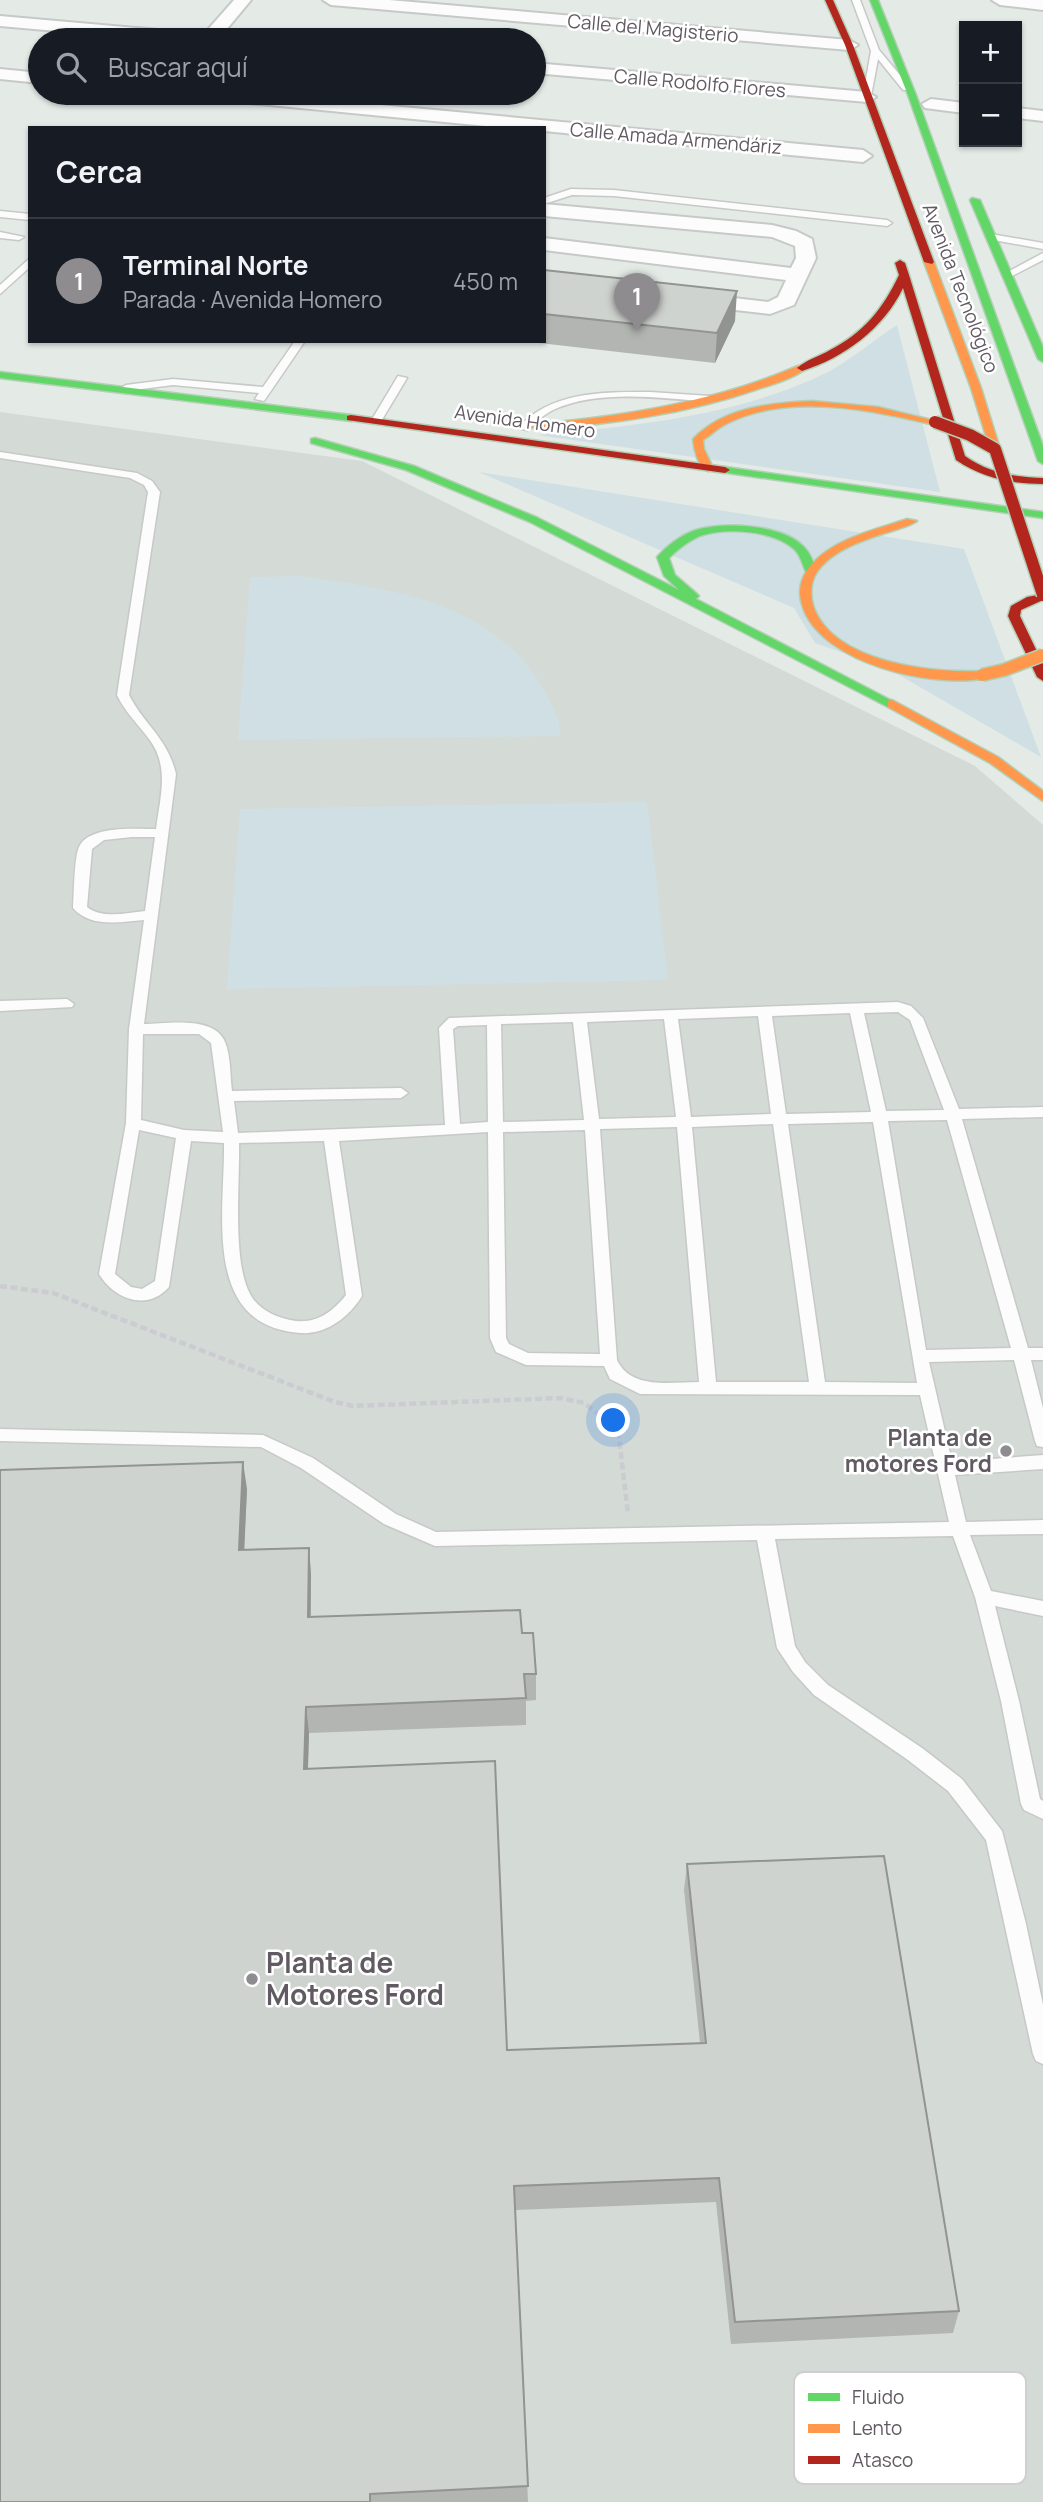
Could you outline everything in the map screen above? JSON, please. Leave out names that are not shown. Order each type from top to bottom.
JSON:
[{"type":"main road","name":"Avenida Tecnológico","points":[[829,0],[849,45],[976,388],[1043,596]]},
{"type":"main road","name":"Avenida Tecnológico","points":[[874,0],[912,95],[1043,461]]},
{"type":"main road","points":[[912,95],[931,104],[944,128]]},
{"type":"main road","points":[[850,113],[867,97]]},
{"type":"main road","points":[[970,189],[1043,359]]},
{"type":"main road","points":[[885,216],[960,458],[961,471],[942,488],[902,496]]},
{"type":"main road","points":[[444,430],[523,428],[640,417],[719,400],[789,376],[836,353],[867,332],[886,313],[904,275]]},
{"type":"main road","points":[[1028,326],[1043,336]]},
{"type":"main road","name":"Avenida Homero","points":[[0,375],[444,430],[926,500],[1043,514]]},
{"type":"main road","points":[[708,468],[699,449],[698,439],[706,431],[729,418],[763,410],[827,402],[883,409],[935,422],[970,435],[995,449]]},
{"type":"main road","points":[[241,423],[255,407]]},
{"type":"main road","points":[[411,451],[309,440],[410,468],[468,490],[534,520],[953,736],[994,760],[1043,797]]},
{"type":"main road","points":[[960,458],[982,473],[1001,478],[1043,481]]},
{"type":"main road","points":[[870,515],[917,522],[840,549],[811,572],[803,592],[806,608],[820,629],[848,650],[887,666],[916,673],[982,675],[1004,670],[1043,655]]},
{"type":"main road","points":[[738,625],[696,599],[670,576],[663,557],[678,544],[704,532],[726,528],[771,535],[798,547],[811,572]]},
{"type":"main road","points":[[1003,535],[1043,540]]},
{"type":"main road","points":[[1043,596],[1022,603],[1015,608],[1014,616],[1043,677]]},
{"type":"street","points":[[218,28],[243,0]]},
{"type":"street","name":"Calle del Magisterio","points":[[331,0],[849,45]]},
{"type":"street","points":[[1000,0],[1043,5]]},
{"type":"street","points":[[0,21],[77,28]]},
{"type":"street","name":"Calle Rodolfo Flores","points":[[546,69],[867,97]]},
{"type":"street","points":[[0,74],[28,77]]},
{"type":"street","points":[[931,104],[959,107]]},
{"type":"street","name":"Calle Amada Armendáriz","points":[[323,105],[545,126]]},
{"type":"street","points":[[1022,114],[1043,116]]},
{"type":"street","name":"Calle Amada Armendáriz","points":[[546,126],[862,156]]},
{"type":"street","points":[[546,210],[780,233],[805,243],[798,275],[787,301],[770,308],[676,298]]},
{"type":"street","points":[[546,230],[798,275]]},
{"type":"street","points":[[546,244],[798,275]]},
{"type":"street","points":[[546,263],[798,275]]},
{"type":"lane","points":[[856,0],[875,51],[912,95]]},
{"type":"lane","points":[[867,97],[875,51]]},
{"type":"lane","points":[[546,200],[571,192],[614,193],[885,216]]},
{"type":"lane","points":[[0,214],[28,217]]},
{"type":"lane","points":[[0,235],[19,237]]},
{"type":"lane","points":[[991,237],[1043,246]]},
{"type":"lane","points":[[1007,275],[1043,256]]},
{"type":"lane","points":[[0,291],[28,263]]},
{"type":"lane","points":[[0,274],[15,276]]},
{"type":"lane","points":[[255,407],[299,343]]},
{"type":"lane","points":[[376,421],[402,378]]},
{"type":"lane","points":[[113,390],[173,382],[266,390]]},
{"type":"lane","points":[[523,428],[550,408],[568,402],[643,394],[719,400]]},
{"type":"lane","points":[[0,455],[133,475],[148,483],[153,492],[122,695],[127,706],[156,737],[166,754],[170,774],[136,1029],[133,1123],[107,1274],[112,1285],[126,1293],[142,1295],[163,1283],[184,1135]]},
{"type":"lane","points":[[151,915],[97,917],[83,913],[80,908],[85,848],[101,835],[162,833]]},
{"type":"lane","points":[[0,1006],[67,1004]]},
{"type":"lane","points":[[453,1129],[446,1028],[454,1021],[898,1007],[912,1013],[953,1114],[1043,1441]]},
{"type":"lane","points":[[856,1009],[880,1117],[926,1389],[959,1529],[984,1597],[1010,1701],[1031,1804],[1043,1811]]},
{"type":"lane","points":[[764,1011],[818,1388]]},
{"type":"lane","points":[[670,1014],[684,1122],[708,1388]]},
{"type":"lane","points":[[580,1019],[592,1125],[609,1360],[616,1375],[640,1388],[926,1389]]},
{"type":"lane","points":[[494,1020],[498,1338],[502,1348],[526,1359],[609,1360]]},
{"type":"lane","points":[[136,1029],[199,1029],[213,1035],[218,1042],[230,1138],[234,1271],[241,1295],[257,1315],[276,1323],[302,1328],[324,1324],[345,1310],[354,1296],[331,1136]]},
{"type":"lane","points":[[225,1096],[401,1093]]},
{"type":"lane","points":[[133,1123],[184,1135],[230,1138],[331,1136],[496,1127],[1043,1112]]},
{"type":"lane","points":[[919,1356],[1043,1354]]},
{"type":"lane","points":[[0,1435],[263,1441],[293,1454],[408,1529],[435,1539],[1043,1527]]},
{"type":"lane","points":[[945,1469],[1043,1462]]},
{"type":"lane","points":[[765,1533],[786,1648],[799,1667],[821,1690],[915,1754],[955,1785],[995,1837],[1043,2054]]},
{"type":"lane","points":[[984,1597],[1043,1609]]},
{"type":"path","points":[[0,1286],[53,1293],[335,1402],[353,1406],[561,1398],[584,1403],[613,1423],[620,1435],[630,1536]]},
{"type":"shaded area","points":[[897,325],[940,492],[537,435],[648,423],[757,400],[826,373]]},
{"type":"shaded area","points":[[0,412],[362,461],[975,766],[1043,825],[1043,2502],[0,2502]]},
{"type":"shaded area","points":[[479,472],[964,549],[1041,757],[887,668],[815,643],[794,608]]},
{"type":"shaded area","points":[[298,576],[401,594],[466,617],[495,635],[521,658],[552,705],[559,722],[560,736],[238,740],[250,577]]},
{"type":"shaded area","points":[[647,802],[668,980],[227,989],[240,809]]},
{"type":"building","points":[[546,270],[737,291],[717,333],[546,314]]},
{"type":"building","name":"Planta de Motores Ford","points":[[243,1462],[239,1550],[309,1548],[308,1617],[520,1610],[522,1633],[533,1633],[536,1674],[524,1674],[526,1698],[306,1707],[304,1769],[495,1761],[507,2050],[706,2043],[687,1864],[884,1856],[959,2311],[735,2322],[719,2178],[514,2186],[528,2486],[370,2494],[370,2502],[0,2502],[0,1470]]},
{"type":"traffic: fast","points":[[874,0],[912,95],[1043,461]]},
{"type":"traffic: fast","points":[[975,200],[1043,359]]},
{"type":"traffic: fast","points":[[0,375],[351,418]]},
{"type":"traffic: fast","points":[[315,441],[410,468],[534,520],[892,704]]},
{"type":"traffic: fast","points":[[725,470],[1043,515]]},
{"type":"traffic: fast","points":[[693,596],[670,576],[663,557],[689,537],[699,533],[736,529],[778,537],[799,548],[811,572]]},
{"type":"traffic: slow","points":[[929,262],[976,388],[995,449]]},
{"type":"traffic: slow","points":[[536,427],[672,410],[738,393],[802,368]]},
{"type":"traffic: slow","points":[[708,468],[699,449],[698,439],[721,422],[749,412],[812,404],[878,410],[935,422]]},
{"type":"traffic: slow","points":[[911,521],[839,548],[819,563],[809,576],[806,586],[805,597],[811,616],[821,629],[835,640],[886,665],[926,674],[982,675]]},
{"type":"traffic: slow","points":[[982,675],[1004,670],[1043,655]]},
{"type":"traffic: slow","points":[[892,704],[994,760],[1043,797]]},
{"type":"traffic: jam","points":[[829,0],[849,45],[929,262]]},
{"type":"traffic: jam","points":[[900,263],[960,458],[979,470],[999,477],[1043,481]]},
{"type":"traffic: jam","points":[[802,368],[864,333],[886,309],[904,275]]},
{"type":"traffic: jam","points":[[351,418],[725,470]]},
{"type":"traffic: jam","points":[[935,422],[970,435],[995,449],[1043,595]]},
{"type":"traffic: jam","points":[[1043,597],[1031,599],[1015,608],[1014,616],[1043,677]]},
{"type":"place","name":"Terminal Norte","points":[[637,331]]},
{"type":"place","name":"Planta de motores Ford","points":[[1006,1451]]},
{"type":"place","name":"Planta de Motores Ford","points":[[252,1979]]}]
